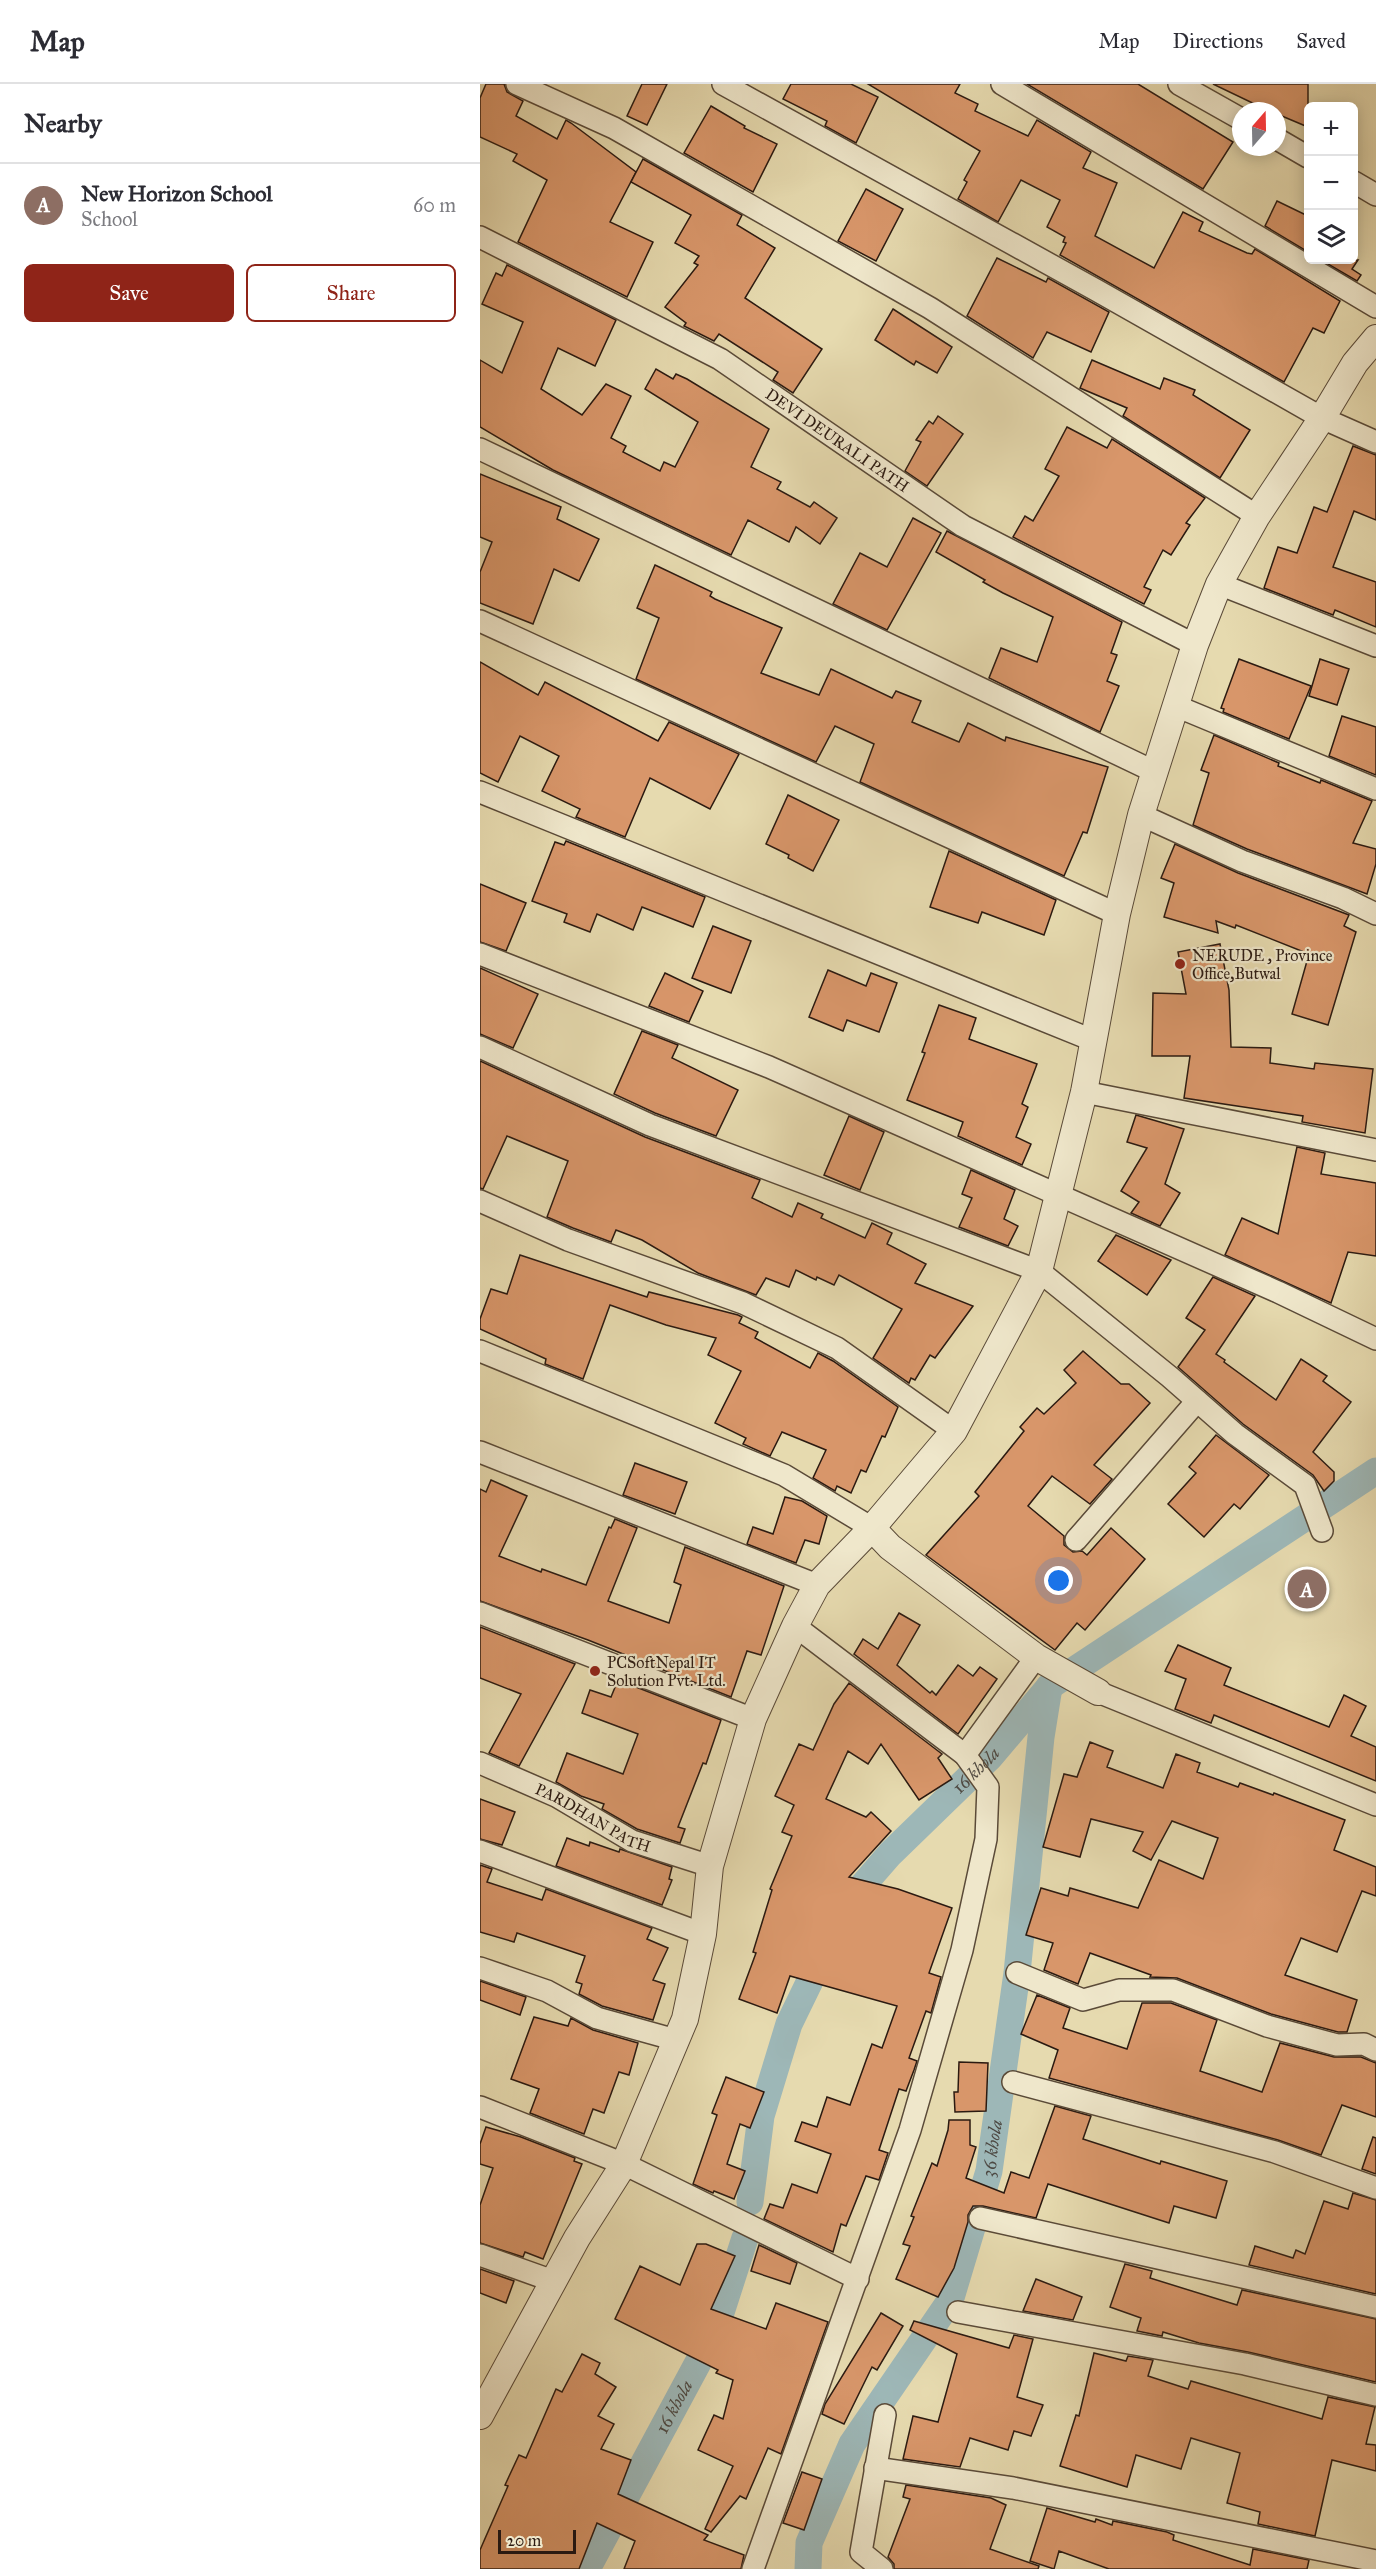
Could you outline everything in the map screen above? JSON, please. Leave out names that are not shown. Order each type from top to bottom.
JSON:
[{"type":"street","points":[[518,84],[614,128],[930,308],[1257,516]]},
{"type":"street","points":[[723,84],[1322,418],[1376,442]]},
{"type":"street","points":[[1002,84],[1376,307]]},
{"type":"street","points":[[1179,84],[1232,114]]},
{"type":"street","points":[[1286,144],[1306,156]]},
{"type":"street","points":[[1358,186],[1376,195]]},
{"type":"street","name":"DEVI DEURALI PATH","points":[[480,237],[720,359],[963,526],[1195,645]]},
{"type":"street","points":[[480,2416],[577,2238],[624,2164],[685,2019],[703,1934],[710,1866],[753,1719],[795,1626],[817,1585],[872,1528],[954,1431],[1039,1271],[1084,1092],[1117,915],[1141,815],[1153,771],[1195,645],[1220,584],[1257,516],[1322,418],[1355,363],[1376,338]]},
{"type":"street","points":[[480,449],[1153,771]]},
{"type":"street","points":[[1220,584],[1376,646]]},
{"type":"street","points":[[480,621],[1117,915]]},
{"type":"street","points":[[1176,706],[1376,789]]},
{"type":"street","points":[[480,792],[1092,1040]]},
{"type":"street","points":[[1141,815],[1242,861],[1343,898],[1376,914]]},
{"type":"street","points":[[480,954],[769,1068],[1267,1287],[1376,1339]]},
{"type":"street","points":[[480,1047],[650,1125],[1039,1271],[1235,1434],[1305,1485],[1322,1531]]},
{"type":"street","points":[[1084,1092],[1376,1150]]},
{"type":"street","points":[[480,1200],[568,1240],[743,1303],[837,1348],[954,1431]]},
{"type":"street","points":[[480,1351],[784,1475],[872,1528],[890,1547],[1043,1661],[1098,1692],[1376,1805]]},
{"type":"street","points":[[1076,1540],[1197,1401]]},
{"type":"street","points":[[480,1452],[817,1585]]},
{"type":"street","points":[[480,1613],[753,1719]]},
{"type":"street","points":[[753,2569],[910,2130],[962,1950],[986,1839],[988,1787],[965,1755],[795,1626]]},
{"type":"street","points":[[965,1755],[1043,1661]]},
{"type":"street","name":"PARDHAN PATH","points":[[480,1763],[556,1796],[632,1841],[710,1866]]},
{"type":"street","points":[[480,1851],[703,1934]]},
{"type":"street","points":[[480,1968],[547,1991],[597,2018],[676,2040]]},
{"type":"street","points":[[1017,1973],[1083,2000],[1119,1990],[1173,1990],[1267,2026],[1337,2045],[1364,2044],[1376,2050]]},
{"type":"street","points":[[1013,2082],[1275,2152],[1376,2188]]},
{"type":"street","points":[[480,2107],[624,2164],[858,2279]]},
{"type":"street","points":[[980,2218],[1376,2307]]},
{"type":"street","points":[[480,2255],[553,2281]]},
{"type":"street","points":[[958,2312],[1245,2364],[1376,2395]]},
{"type":"street","points":[[882,2569],[861,2552],[885,2415]]},
{"type":"street","points":[[875,2468],[1013,2488],[1376,2561]]},
{"type":"building","points":[[486,84],[504,84],[507,92],[523,101],[516,116],[557,139],[566,120],[636,172],[610,222],[653,242],[627,297],[518,242],[547,180],[513,161],[517,154],[480,137],[480,98]]},
{"type":"building","points":[[642,84],[667,84],[647,125],[627,116]]},
{"type":"building","points":[[791,84],[851,84],[878,97],[856,143],[825,126],[827,121],[783,99]]},
{"type":"building","points":[[868,84],[960,84],[955,93],[978,104],[975,111],[1028,136],[1037,120],[1091,152],[1083,168],[1117,183],[1095,236],[1154,268],[1183,212],[1203,222],[1199,231],[1247,253],[1252,254],[1255,249],[1340,301],[1324,333],[1313,328],[1284,382],[1060,255],[1066,243],[1063,242],[1065,237],[1047,227],[1060,200],[1021,180],[998,222],[958,199],[967,182],[964,180],[980,151]]},
{"type":"building","points":[[1027,84],[1138,84],[1232,141],[1203,189]]},
{"type":"building","points":[[1213,84],[1308,84],[1308,102],[1304,102],[1304,125],[1286,118],[1286,102],[1250,102]]},
{"type":"building","points":[[711,106],[745,126],[744,128],[777,144],[753,192],[684,153]]},
{"type":"building","points":[[643,159],[742,215],[737,225],[775,248],[745,298],[822,349],[793,393],[773,380],[778,372],[719,334],[714,341],[684,326],[686,323],[665,307],[698,265],[694,263],[699,256],[675,243],[691,215],[631,182]]},
{"type":"building","points":[[866,189],[903,209],[876,261],[838,241]]},
{"type":"building","points":[[1277,201],[1304,214],[1304,250],[1265,226]]},
{"type":"building","points":[[997,258],[1046,282],[1048,278],[1109,312],[1091,352],[1047,332],[1033,358],[967,316]]},
{"type":"building","points":[[1328,264],[1355,264],[1352,269],[1361,275],[1357,281]]},
{"type":"building","points":[[507,265],[616,320],[595,366],[558,348],[541,389],[582,415],[606,384],[631,396],[611,438],[626,446],[623,452],[660,471],[664,462],[675,467],[698,422],[645,389],[656,369],[673,379],[676,374],[687,379],[769,429],[751,467],[781,482],[777,489],[810,507],[814,502],[837,518],[820,544],[796,527],[789,542],[748,520],[731,555],[553,470],[480,427],[480,360],[502,373],[523,322],[482,304],[496,273],[502,276]]},
{"type":"building","points":[[893,309],[952,347],[937,373],[916,361],[914,365],[875,340]]},
{"type":"building","points":[[1092,360],[1160,389],[1164,378],[1195,390],[1193,395],[1250,430],[1220,478],[1123,416],[1127,408],[1080,388]]},
{"type":"building","points":[[938,416],[963,434],[927,486],[905,471],[921,442],[916,440],[929,421],[933,424]]},
{"type":"building","points":[[1067,427],[1107,448],[1112,439],[1205,498],[1186,523],[1190,525],[1171,555],[1163,550],[1144,587],[1151,590],[1144,604],[1013,537],[1025,516],[1033,521],[1059,476],[1045,469]]},
{"type":"building","points":[[1353,446],[1376,455],[1376,520],[1354,511],[1333,567],[1376,582],[1376,627],[1335,610],[1333,615],[1264,588],[1278,547],[1297,553],[1314,507],[1327,512]]},
{"type":"building","points":[[480,474],[561,507],[557,519],[599,539],[579,581],[554,569],[533,624],[480,603],[480,572],[492,542],[480,537]]},
{"type":"building","points":[[913,518],[941,533],[887,630],[833,604],[860,553],[887,567]]},
{"type":"building","points":[[947,531],[1122,622],[1111,653],[1117,655],[1107,681],[1119,686],[1100,732],[989,678],[1001,648],[1037,662],[1053,617],[983,582],[985,580],[936,552]]},
{"type":"building","points":[[655,565],[712,592],[710,596],[715,599],[782,628],[761,673],[819,695],[831,669],[892,698],[896,691],[921,701],[912,722],[959,742],[968,723],[1005,741],[1006,737],[1108,767],[1087,833],[1083,832],[1064,876],[860,782],[874,744],[835,726],[816,762],[636,679],[659,618],[637,608]]},
{"type":"building","points":[[1239,659],[1311,686],[1289,739],[1223,712],[1224,709],[1221,708]]},
{"type":"building","points":[[1320,659],[1349,669],[1337,705],[1309,696]]},
{"type":"building","points":[[480,662],[538,695],[545,682],[658,741],[669,722],[739,754],[710,809],[650,778],[625,837],[576,817],[580,809],[542,791],[559,756],[520,736],[498,782],[480,773]]},
{"type":"building","points":[[1342,716],[1376,727],[1376,775],[1329,756]]},
{"type":"building","points":[[1214,735],[1279,763],[1278,766],[1320,783],[1321,780],[1372,801],[1353,843],[1376,849],[1376,864],[1367,894],[1247,849],[1193,825],[1209,773],[1201,770]]},
{"type":"building","points":[[788,795],[839,820],[813,871],[788,858],[789,855],[766,844]]},
{"type":"building","points":[[566,841],[705,897],[693,927],[642,907],[633,930],[597,914],[590,932],[564,922],[567,914],[532,901],[555,842],[564,845]]},
{"type":"building","points":[[1175,844],[1238,873],[1349,915],[1344,926],[1356,932],[1328,1025],[1292,1014],[1309,954],[1236,925],[1235,928],[1216,921],[1218,933],[1164,917],[1174,883],[1161,878]]},
{"type":"building","points":[[949,851],[1056,900],[1044,935],[982,912],[978,923],[930,907]]},
{"type":"building","points":[[480,884],[526,903],[506,951],[480,942]]},
{"type":"building","points":[[713,926],[751,941],[731,993],[692,978]]},
{"type":"building","points":[[1220,944],[1229,990],[1231,1047],[1271,1048],[1270,1063],[1314,1069],[1315,1063],[1373,1069],[1365,1133],[1302,1122],[1303,1116],[1184,1098],[1190,1056],[1152,1056],[1153,993],[1186,994],[1178,952]]},
{"type":"building","points":[[480,968],[538,994],[513,1048],[480,1034]]},
{"type":"building","points":[[828,970],[866,986],[871,973],[897,983],[879,1032],[847,1020],[843,1031],[809,1017]]},
{"type":"building","points":[[665,973],[703,991],[689,1022],[649,1006]]},
{"type":"building","points":[[939,1005],[976,1018],[969,1039],[1037,1064],[1022,1104],[1028,1107],[1016,1137],[1031,1144],[1022,1165],[958,1136],[963,1122],[907,1100],[925,1053],[922,1052]]},
{"type":"building","points":[[642,1031],[678,1045],[672,1058],[738,1090],[716,1136],[655,1113],[614,1094]]},
{"type":"building","points":[[480,1061],[645,1137],[760,1180],[752,1198],[792,1217],[798,1203],[823,1214],[821,1218],[865,1238],[872,1223],[892,1233],[887,1244],[926,1264],[915,1283],[973,1306],[935,1358],[930,1355],[915,1380],[911,1378],[909,1383],[873,1358],[902,1309],[839,1275],[834,1285],[817,1277],[816,1280],[796,1270],[789,1287],[766,1278],[756,1295],[698,1273],[642,1240],[616,1230],[611,1242],[573,1228],[547,1217],[568,1161],[507,1136],[483,1189],[480,1188]]},
{"type":"building","points":[[1136,1115],[1184,1129],[1165,1184],[1180,1193],[1160,1226],[1131,1213],[1139,1202],[1121,1191],[1147,1148],[1127,1142]]},
{"type":"building","points":[[849,1116],[884,1132],[860,1190],[824,1175]]},
{"type":"building","points":[[1297,1147],[1325,1153],[1321,1174],[1376,1183],[1376,1256],[1348,1252],[1331,1303],[1225,1255],[1242,1218],[1278,1234]]},
{"type":"building","points":[[971,1170],[1015,1190],[1004,1219],[1018,1226],[1008,1246],[959,1227],[972,1198],[962,1194]]},
{"type":"building","points":[[1116,1235],[1171,1260],[1147,1295],[1098,1261]]},
{"type":"building","points":[[520,1255],[647,1297],[649,1292],[738,1315],[742,1317],[739,1323],[758,1332],[755,1338],[810,1368],[818,1353],[833,1361],[898,1407],[866,1472],[861,1470],[851,1493],[837,1486],[835,1491],[813,1478],[826,1450],[782,1432],[770,1456],[743,1444],[746,1438],[715,1423],[741,1371],[708,1355],[716,1338],[666,1325],[610,1305],[583,1379],[545,1364],[546,1359],[480,1329],[480,1319],[491,1289],[507,1294]]},
{"type":"building","points":[[1213,1277],[1255,1296],[1216,1354],[1225,1360],[1224,1362],[1276,1400],[1301,1359],[1327,1376],[1323,1381],[1351,1402],[1313,1452],[1334,1472],[1334,1481],[1324,1491],[1313,1475],[1243,1424],[1178,1367],[1205,1330],[1186,1318]]},
{"type":"building","points":[[1083,1351],[1121,1384],[1129,1384],[1150,1403],[1094,1465],[1112,1479],[1090,1504],[1052,1476],[1028,1506],[1064,1536],[1064,1545],[1073,1552],[1082,1551],[1087,1555],[1111,1528],[1145,1559],[1085,1630],[1077,1623],[1055,1650],[926,1555],[979,1496],[975,1492],[1024,1431],[1020,1427],[1037,1408],[1044,1414],[1076,1383],[1064,1370]]},
{"type":"building","points":[[1216,1435],[1269,1475],[1240,1509],[1234,1504],[1204,1537],[1168,1504],[1196,1473],[1189,1467]]},
{"type":"building","points":[[635,1463],[687,1482],[675,1514],[623,1495]]},
{"type":"building","points":[[491,1480],[527,1496],[499,1556],[541,1572],[542,1569],[586,1585],[609,1527],[611,1528],[615,1519],[637,1528],[608,1601],[669,1623],[681,1585],[674,1582],[685,1547],[784,1586],[761,1655],[747,1651],[731,1697],[588,1640],[480,1601],[480,1489],[486,1492]]},
{"type":"building","points":[[785,1497],[802,1501],[827,1516],[819,1544],[805,1540],[796,1563],[747,1544],[753,1527],[773,1534]]},
{"type":"building","points":[[899,1613],[920,1625],[897,1665],[930,1693],[932,1691],[936,1695],[958,1665],[973,1676],[980,1667],[997,1679],[958,1734],[854,1654],[863,1639],[878,1649]]},
{"type":"building","points":[[480,1627],[575,1664],[519,1766],[489,1753],[521,1694],[480,1678]]},
{"type":"building","points":[[1178,1645],[1231,1668],[1224,1685],[1329,1727],[1344,1695],[1366,1706],[1351,1736],[1376,1747],[1376,1781],[1214,1715],[1211,1723],[1175,1709],[1186,1679],[1165,1671]]},
{"type":"building","points":[[618,1680],[721,1720],[706,1764],[703,1763],[678,1827],[685,1829],[680,1843],[637,1829],[602,1809],[604,1804],[581,1796],[556,1782],[567,1753],[623,1774],[638,1734],[582,1713],[590,1690],[611,1697]]},
{"type":"building","points":[[849,1683],[942,1754],[938,1758],[952,1779],[919,1800],[881,1744],[868,1764],[848,1751],[826,1799],[866,1817],[871,1812],[891,1831],[849,1877],[898,1889],[952,1908],[929,1973],[941,1977],[931,2013],[926,2011],[909,2058],[917,2061],[906,2091],[899,2089],[879,2150],[888,2153],[879,2180],[866,2176],[846,2226],[841,2224],[833,2252],[764,2219],[770,2204],[783,2208],[792,2184],[817,2193],[831,2154],[795,2141],[802,2122],[817,2127],[827,2097],[850,2105],[872,2044],[882,2048],[897,2006],[790,1976],[777,2013],[739,1999],[756,1953],[753,1952],[772,1890],[770,1889],[792,1836],[782,1832],[794,1805],[775,1796],[799,1744],[813,1750],[834,1704]]},
{"type":"building","points":[[1090,1742],[1113,1751],[1107,1767],[1163,1788],[1176,1754],[1200,1763],[1197,1772],[1238,1787],[1240,1783],[1273,1795],[1274,1793],[1345,1820],[1334,1850],[1376,1867],[1376,1896],[1362,1891],[1337,1952],[1301,1938],[1285,1975],[1357,2000],[1347,2032],[1338,2032],[1271,2014],[1177,1978],[1150,1977],[1151,1975],[1090,1953],[1078,1984],[1044,1970],[1053,1943],[1026,1935],[1041,1888],[1068,1896],[1070,1888],[1138,1908],[1159,1860],[1203,1879],[1218,1838],[1172,1821],[1151,1860],[1133,1851],[1143,1832],[1091,1819],[1080,1857],[1043,1847],[1064,1774],[1077,1777]]},
{"type":"building","points":[[480,1799],[515,1812],[502,1845],[480,1839]]},
{"type":"building","points":[[567,1838],[589,1846],[590,1842],[619,1852],[620,1849],[672,1867],[669,1879],[672,1880],[662,1905],[556,1866]]},
{"type":"building","points":[[480,1865],[492,1869],[487,1882],[542,1900],[546,1889],[652,1928],[647,1939],[668,1948],[653,1980],[665,1984],[653,2020],[602,2006],[579,1994],[582,1984],[576,1982],[585,1956],[517,1933],[514,1942],[480,1932]]},
{"type":"building","points":[[480,1981],[526,1997],[520,2015],[480,2000]]},
{"type":"building","points":[[1037,1995],[1070,2008],[1063,2028],[1127,2049],[1142,2003],[1171,2003],[1217,2020],[1200,2071],[1262,2092],[1280,2043],[1334,2057],[1361,2057],[1376,2063],[1376,2117],[1342,2105],[1321,2155],[1278,2140],[1049,2078],[1058,2050],[1021,2034]]},
{"type":"building","points":[[534,2017],[568,2026],[571,2018],[593,2030],[638,2043],[629,2075],[619,2072],[604,2113],[593,2109],[584,2134],[530,2113],[539,2089],[511,2079]]},
{"type":"building","points":[[959,2062],[988,2063],[986,2111],[955,2112],[954,2092],[958,2092]]},
{"type":"building","points":[[726,2077],[764,2092],[750,2128],[740,2124],[727,2164],[745,2171],[734,2199],[693,2184],[717,2115],[712,2113]]},
{"type":"building","points":[[1055,2106],[1091,2116],[1083,2139],[1160,2164],[1161,2161],[1227,2181],[1216,2218],[1174,2206],[1169,2223],[1048,2184],[1036,2218],[983,2206],[973,2206],[968,2215],[954,2268],[938,2297],[896,2279],[910,2246],[903,2244],[914,2217],[911,2216],[932,2163],[937,2166],[949,2120],[970,2120],[970,2145],[976,2147],[966,2178],[1004,2193],[1011,2172],[1029,2178]]},
{"type":"building","points":[[486,2127],[521,2137],[575,2158],[574,2161],[582,2164],[543,2259],[525,2252],[523,2257],[480,2243],[480,2205],[493,2168],[480,2164],[480,2144]]},
{"type":"building","points":[[1373,2137],[1376,2138],[1376,2174],[1362,2169]]},
{"type":"building","points":[[1353,2193],[1376,2200],[1376,2294],[1249,2265],[1255,2246],[1293,2258],[1296,2250],[1305,2254],[1324,2201],[1348,2209]]},
{"type":"building","points":[[697,2244],[706,2244],[735,2256],[711,2309],[766,2329],[776,2303],[828,2322],[781,2454],[768,2448],[746,2499],[740,2496],[711,2532],[705,2529],[733,2466],[698,2450],[714,2415],[723,2419],[733,2380],[716,2373],[718,2370],[615,2319],[640,2266],[680,2285]]},
{"type":"building","points":[[759,2245],[797,2263],[790,2284],[751,2271]]},
{"type":"building","points":[[1125,2264],[1152,2271],[1150,2278],[1237,2305],[1242,2290],[1376,2319],[1376,2382],[1199,2343],[1163,2332],[1162,2336],[1137,2331],[1141,2318],[1110,2307]]},
{"type":"building","points":[[480,2269],[514,2281],[506,2303],[480,2293]]},
{"type":"building","points":[[1036,2279],[1082,2297],[1073,2320],[1023,2311]]},
{"type":"building","points":[[881,2313],[903,2326],[877,2370],[872,2367],[844,2424],[822,2414],[825,2404]]},
{"type":"building","points":[[914,2321],[1009,2348],[1014,2335],[1033,2339],[1017,2397],[1043,2405],[1031,2436],[1014,2431],[1008,2450],[970,2438],[960,2467],[903,2459],[913,2416],[938,2422],[957,2354],[910,2330]]},
{"type":"building","points":[[1094,2353],[1126,2361],[1128,2356],[1153,2360],[1148,2376],[1188,2389],[1191,2381],[1322,2419],[1328,2397],[1375,2407],[1366,2444],[1376,2445],[1376,2471],[1332,2460],[1315,2536],[1258,2524],[1260,2512],[1227,2503],[1240,2453],[1191,2438],[1181,2469],[1136,2455],[1127,2487],[1060,2466],[1076,2415],[1079,2416]]},
{"type":"building","points":[[582,2354],[600,2363],[595,2374],[616,2387],[598,2416],[614,2424],[601,2449],[631,2460],[618,2494],[708,2535],[704,2540],[744,2555],[741,2569],[624,2569],[635,2541],[597,2523],[579,2569],[480,2569],[480,2550],[519,2455],[526,2458],[556,2389],[562,2392]]},
{"type":"building","points":[[802,2472],[822,2479],[804,2530],[783,2523]]},
{"type":"building","points":[[906,2485],[991,2498],[1006,2505],[990,2549],[1039,2566],[1038,2569],[894,2569],[894,2564],[888,2557],[910,2499],[903,2497]]},
{"type":"building","points":[[1047,2508],[1095,2522],[1096,2519],[1112,2525],[1113,2521],[1167,2532],[1174,2535],[1173,2540],[1250,2565],[1253,2549],[1309,2560],[1307,2569],[1109,2569],[1059,2551],[1054,2569],[1030,2561]]},
{"type":"waterway","name":"16 khola","points":[[845,1910],[850,1900],[890,1854],[990,1757],[1050,1686],[1376,1471]]},
{"type":"waterway","name":"36 khola","points":[[808,2569],[809,2543],[852,2444],[950,2301],[989,2171],[1017,1973],[1041,1737],[1049,1687]]},
{"type":"waterway","name":"16 khola","points":[[750,2202],[761,2116],[789,2024],[825,1950]]},
{"type":"waterway","name":"16 khola","points":[[587,2569],[715,2331],[745,2238]]},
{"type":"place","name":"NERUDE , Province Office,Butwal","points":[[1180,964]]},
{"type":"place","name":"New Horizon School","points":[[1307,1589]]},
{"type":"place","name":"PCSoftNepal IT Solution Pvt. Ltd.","points":[[595,1671]]}]
